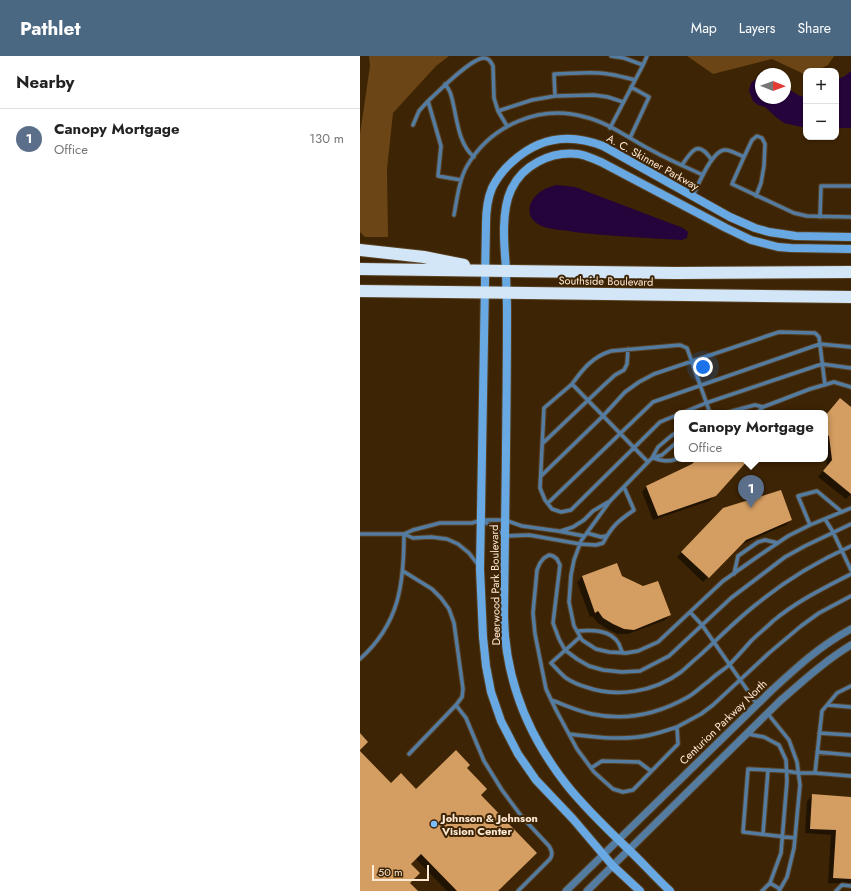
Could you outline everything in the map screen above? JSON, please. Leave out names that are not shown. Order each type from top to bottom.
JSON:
[{"type":"highway","points":[[360,250],[424,257],[485,270]]},
{"type":"highway","name":"Southside Boulevard","points":[[360,269],[675,273],[851,272]]},
{"type":"highway","name":"Southside Boulevard","points":[[360,291],[851,297]]},
{"type":"main road","name":"A. C. Skinner Parkway","points":[[485,270],[486,212],[489,198],[499,176],[511,163],[528,150],[541,143],[561,139],[589,141],[603,146],[743,223],[755,228],[769,232],[796,236],[851,237]]},
{"type":"main road","points":[[506,271],[504,241],[505,214],[506,205],[511,190],[518,178],[533,164],[550,156],[564,154],[583,155],[601,162],[751,240],[778,247],[851,249]]},
{"type":"main road","name":"Deerwood Park Boulevard","points":[[485,270],[480,569],[481,616],[486,666],[491,692],[501,721],[518,754],[536,780],[573,819],[613,866],[640,891]]},
{"type":"main road","name":"Deerwood Park Boulevard","points":[[506,271],[504,636],[514,685],[523,712],[539,744],[567,785],[618,840],[670,891]]},
{"type":"street","name":"Centurion Parkway North","points":[[566,891],[789,674],[820,648],[851,629]]},
{"type":"street","points":[[587,891],[810,674],[829,659],[851,645]]},
{"type":"lane","points":[[610,56],[624,58],[643,65]]},
{"type":"lane","points":[[610,128],[647,56]]},
{"type":"lane","points":[[413,125],[419,111],[445,84],[465,68],[484,58],[492,63],[494,98],[498,111],[507,126]]},
{"type":"lane","points":[[555,96],[554,74],[608,74],[635,80]]},
{"type":"lane","points":[[445,84],[451,96],[456,122],[469,153],[474,157]]},
{"type":"lane","points":[[630,138],[649,97],[631,87]]},
{"type":"lane","points":[[498,111],[532,100],[555,96],[594,95],[608,97],[624,102]]},
{"type":"lane","points":[[428,101],[441,146],[438,176],[462,180]]},
{"type":"lane","points":[[454,216],[457,197],[467,166],[489,139],[507,126],[517,121],[541,114],[575,114],[597,121],[654,152],[703,175]]},
{"type":"lane","points":[[756,196],[761,183],[764,166],[765,144],[762,138],[757,136],[752,140],[732,184],[756,196],[794,213],[820,217],[851,217]]},
{"type":"lane","points":[[682,165],[690,152],[694,149],[700,149],[706,152],[711,159]]},
{"type":"lane","points":[[693,196],[711,159],[718,153],[723,150],[730,151],[744,157]]},
{"type":"lane","points":[[820,217],[821,186],[851,186]]},
{"type":"lane","points":[[541,476],[626,392],[639,382],[654,374],[779,332],[815,333],[819,337],[825,385]]},
{"type":"lane","points":[[548,503],[653,402],[820,344],[851,347]]},
{"type":"lane","points":[[674,416],[660,422],[571,510],[562,512],[552,509],[545,500],[540,488],[544,408],[572,384],[584,368],[602,354],[611,351],[628,349],[680,345],[687,348],[709,410]]},
{"type":"lane","points":[[543,443],[615,375],[624,370],[627,364],[628,349]]},
{"type":"lane","points":[[689,410],[822,364],[851,368]]},
{"type":"lane","points":[[760,410],[763,407],[810,389],[834,382],[851,387]]},
{"type":"lane","points":[[572,384],[648,462]]},
{"type":"lane","points":[[736,410],[755,405],[763,407]]},
{"type":"lane","points":[[674,434],[658,447],[652,458],[610,501],[581,541],[573,568],[569,602],[574,626],[580,637],[596,649],[623,653],[638,651],[658,642],[723,581],[788,536],[851,508]]},
{"type":"lane","points":[[652,458],[662,455],[674,445]]},
{"type":"lane","points":[[652,458],[662,461],[674,460]]},
{"type":"lane","points":[[482,520],[505,536],[529,535],[580,544],[596,545],[603,543],[612,528],[634,510],[624,487]]},
{"type":"lane","points":[[810,525],[798,496],[817,491],[842,512]]},
{"type":"lane","points":[[560,531],[573,527],[584,520],[593,511],[610,501]]},
{"type":"lane","points":[[825,519],[833,532],[851,570]]},
{"type":"lane","points":[[360,534],[404,534],[440,523],[472,523],[482,520],[505,520],[522,526],[601,537],[606,536]]},
{"type":"lane","points":[[677,727],[678,744],[633,790],[622,792],[613,789],[594,772],[577,749],[546,689],[535,634],[533,613],[537,570],[540,562],[544,558],[553,556],[557,559],[560,565],[553,622],[558,639],[565,650],[590,666],[603,670],[622,672],[640,671],[669,656],[730,598],[786,557],[804,546],[851,524]]},
{"type":"lane","points":[[404,534],[413,538],[431,537],[447,539],[458,544],[469,553],[480,569]]},
{"type":"lane","points":[[360,659],[371,650],[389,622],[397,603],[403,571],[404,534]]},
{"type":"lane","points":[[734,574],[738,556],[758,542],[765,540],[778,543]]},
{"type":"lane","points":[[580,637],[551,663],[566,678],[579,685],[594,690],[611,693],[626,693],[663,683],[681,672],[757,603],[807,569],[851,546]]},
{"type":"lane","points":[[403,571],[432,589],[449,609],[454,622],[463,689],[462,697],[456,705],[409,754]]},
{"type":"lane","points":[[551,700],[575,710],[609,716],[632,717],[651,713],[669,706],[688,697],[729,665],[753,639],[774,620],[817,591],[851,574]]},
{"type":"lane","points":[[569,734],[592,737],[629,738],[649,735],[677,727],[701,714],[713,705],[769,653],[801,626],[819,613],[851,596]]},
{"type":"lane","points":[[690,612],[702,625],[757,704]]},
{"type":"lane","points":[[577,631],[596,630],[609,634],[618,642],[623,653]]},
{"type":"lane","points":[[815,773],[822,711],[837,693],[851,686]]},
{"type":"lane","points":[[456,705],[466,718],[484,761],[502,790],[522,817],[552,851],[550,859],[518,891]]},
{"type":"lane","points":[[827,705],[851,707]]},
{"type":"lane","points":[[768,714],[789,740],[797,762],[800,785],[794,848],[787,877],[780,890],[770,883]]},
{"type":"lane","points":[[819,733],[851,735]]},
{"type":"lane","points":[[747,734],[764,737],[778,745],[786,760],[788,781],[781,853],[770,883],[762,891]]},
{"type":"lane","points":[[817,752],[851,755]]},
{"type":"lane","points":[[591,768],[602,761],[639,762],[651,771]]},
{"type":"lane","points":[[795,838],[743,832],[748,769],[787,771],[798,774],[815,773],[851,776]]},
{"type":"lane","points":[[763,834],[768,770]]},
{"type":"lane","points":[[836,891],[842,885],[851,886]]},
{"type":"shaded area","points":[[369,56],[449,56],[436,66],[393,113],[387,169],[388,237],[365,237],[360,232],[360,134],[370,66]]},
{"type":"shaded area","points":[[687,56],[834,56],[828,65],[822,68],[803,68],[803,74],[772,59],[713,74]]},
{"type":"shaded area","points":[[851,71],[851,128],[839,128],[839,79]]},
{"type":"shaded area","points":[[755,80],[755,103],[749,91],[751,83]]},
{"type":"shaded area","points":[[791,91],[803,96],[803,127],[784,123],[765,107],[757,104],[791,104]]},
{"type":"shaded area","points":[[557,185],[575,187],[683,228],[688,232],[687,238],[682,240],[614,236],[544,227],[532,219],[530,214],[531,203],[539,193]]},
{"type":"building","points":[[840,398],[851,407],[851,494],[823,471],[832,460],[828,435],[828,412]]},
{"type":"building","points":[[694,462],[746,462],[716,496],[658,516],[646,486]]},
{"type":"building","points":[[781,490],[792,520],[746,540],[709,578],[681,552],[723,508]]},
{"type":"building","points":[[617,563],[622,576],[643,586],[658,581],[671,615],[634,630],[624,629],[603,618],[598,611],[595,613],[582,576]]},
{"type":"building","points":[[360,733],[368,742],[360,750]]},
{"type":"building","name":"Johnson & Johnson Vision Center","points":[[456,750],[470,765],[467,768],[487,789],[481,795],[537,853],[498,891],[457,891],[421,854],[411,864],[420,873],[410,883],[418,891],[360,891],[360,751],[391,783],[401,773],[416,789]]},
{"type":"building","points":[[812,794],[851,797],[851,879],[833,878],[836,830],[810,829]]},
{"type":"place","name":"Canopy Mortgage","points":[[751,508]]},
{"type":"place","name":"Johnson & Johnson Vision Center","points":[[434,824]]}]
